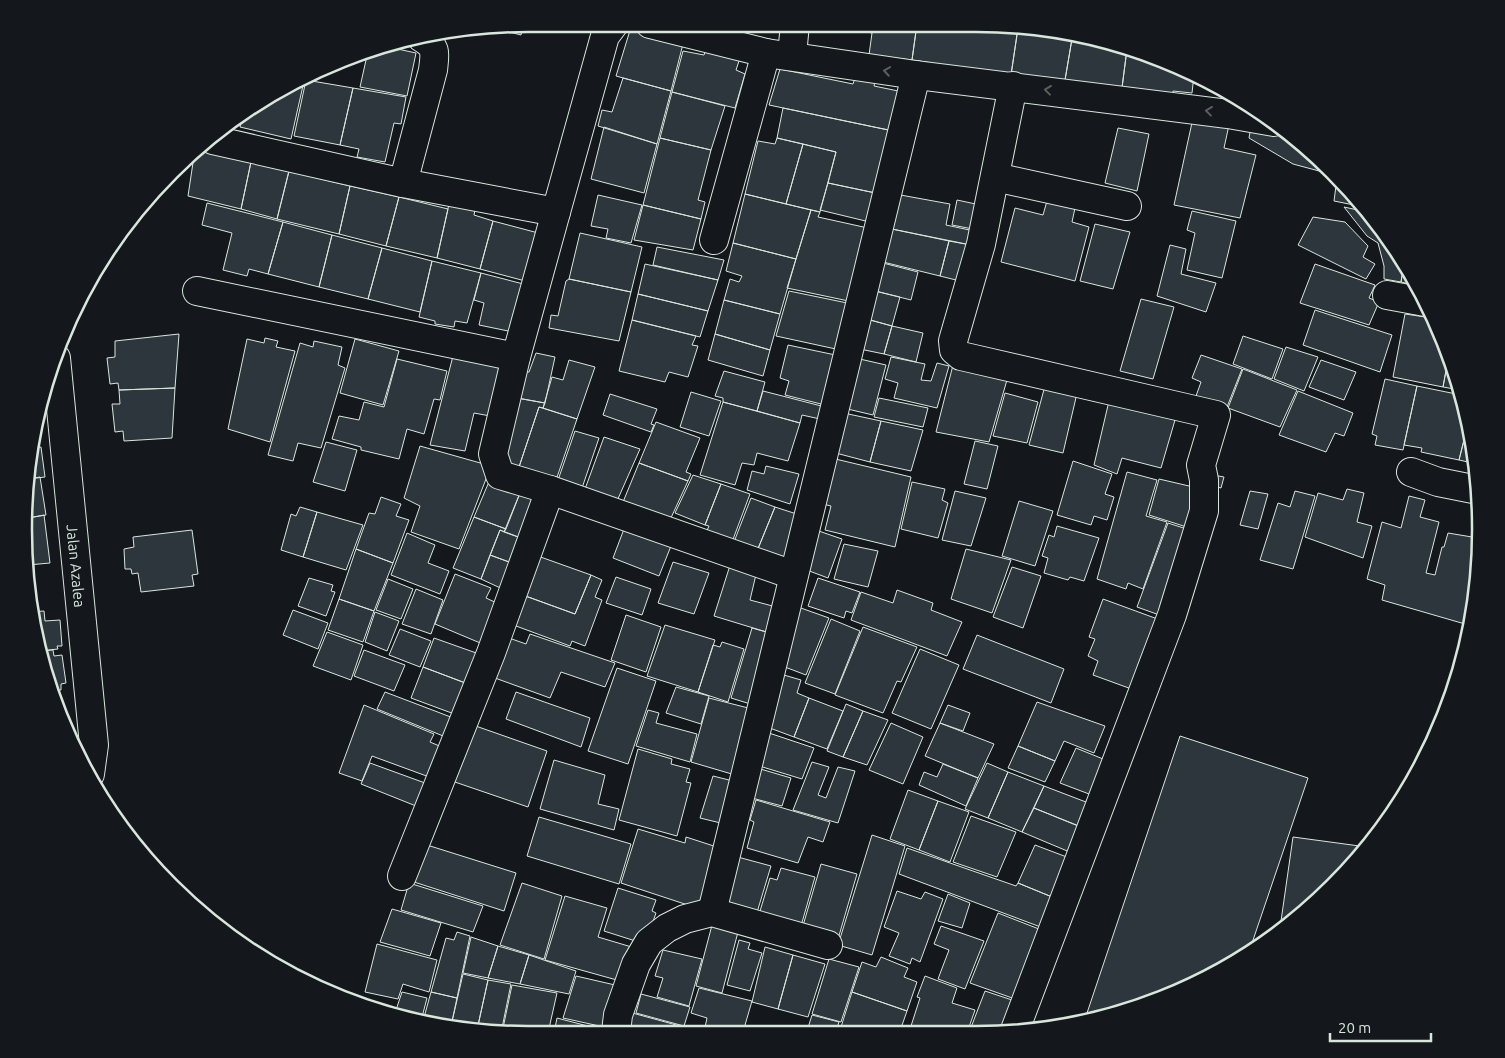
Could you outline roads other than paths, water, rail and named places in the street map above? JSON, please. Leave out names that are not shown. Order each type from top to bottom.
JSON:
[{"type":"street","points":[[607,33],[516,358],[493,454],[494,462],[500,475],[550,490],[793,575]]},
{"type":"street","points":[[689,33],[779,54],[916,75],[1013,86],[1256,119]]},
{"type":"street","points":[[714,240],[779,54],[790,33]]},
{"type":"street","points":[[403,183],[433,70],[435,52],[430,43]]},
{"type":"street","points":[[712,912],[916,75]]},
{"type":"street","points":[[1013,86],[981,244],[953,341],[956,354],[1216,415],[1201,465],[1204,480],[1204,511],[1172,616],[1018,1023]]},
{"type":"street","points":[[219,141],[403,183],[556,212]]},
{"type":"street","points":[[995,177],[1127,206]]},
{"type":"street","points":[[197,291],[516,358]]},
{"type":"street","points":[[1388,295],[1416,300]]},
{"type":"street","name":"Jalan Azalea","points":[[58,374],[94,745],[92,763]]},
{"type":"street","points":[[1411,472],[1438,482],[1470,488]]},
{"type":"street","points":[[402,876],[490,653],[550,490]]},
{"type":"street","points":[[617,1025],[618,1015],[636,964],[649,942],[666,928],[685,919],[712,912],[828,945]]}]
